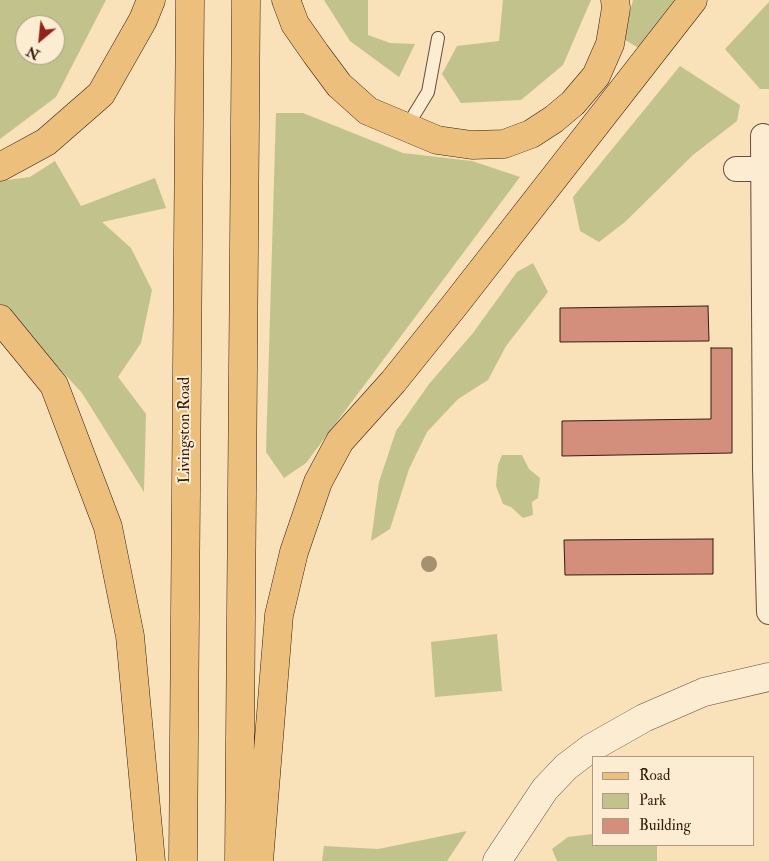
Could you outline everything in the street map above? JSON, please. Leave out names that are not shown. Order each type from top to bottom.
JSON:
[{"type":"main road","points":[[0,167],[46,142],[101,94],[143,20],[151,0]]},
{"type":"main road","name":"Livingston Road","points":[[183,861],[190,0]]},
{"type":"main road","points":[[239,861],[246,0]]},
{"type":"main road","points":[[286,0],[295,24],[339,85],[368,111],[437,140],[472,145],[504,144],[531,134],[554,120],[573,103],[596,76],[610,44],[616,8],[615,0]]},
{"type":"main road","points":[[258,861],[279,615],[294,552],[318,482],[340,441],[393,382],[454,306],[693,0]]},
{"type":"main road","points":[[0,319],[54,385],[92,479],[108,527],[130,636],[151,861]]},
{"type":"street","points":[[763,136],[765,469],[769,612]]},
{"type":"street","points":[[736,169],[762,169]]},
{"type":"street","points":[[497,861],[545,789],[566,766],[591,748],[644,718],[704,692],[769,677]]},
{"type":"lane","points":[[406,128],[428,92],[438,38]]},
{"type":"green space","points":[[0,0],[106,0],[56,97],[0,139]]},
{"type":"green space","points":[[324,0],[368,0],[368,35],[390,43],[415,44],[399,77],[350,41]]},
{"type":"green space","points":[[503,0],[591,0],[563,65],[521,100],[461,103],[442,74],[457,46],[499,41]]},
{"type":"green space","points":[[633,0],[675,0],[639,48],[623,39]]},
{"type":"green space","points":[[769,2],[769,89],[760,89],[725,49]]},
{"type":"green space","points":[[680,66],[740,105],[737,121],[693,155],[625,222],[599,242],[580,231],[573,197]]},
{"type":"green space","points":[[276,113],[303,113],[403,153],[472,161],[520,177],[306,463],[284,478],[266,452]]},
{"type":"green space","points":[[55,161],[81,206],[155,178],[166,208],[102,222],[131,248],[152,290],[141,343],[118,377],[146,414],[144,492],[82,393],[0,304],[0,181],[30,177]]},
{"type":"green space","points":[[533,263],[548,292],[506,346],[488,380],[458,399],[427,432],[409,469],[390,529],[371,541],[379,482],[396,431],[429,384],[473,333],[517,272]]},
{"type":"green space","points":[[502,455],[522,455],[529,469],[540,478],[538,498],[532,502],[533,515],[523,518],[511,507],[503,504],[496,486],[498,465]]},
{"type":"green space","points":[[497,634],[502,691],[435,697],[431,642]]},
{"type":"green space","points":[[467,831],[447,861],[322,861],[324,846],[378,849]]},
{"type":"green space","points":[[592,834],[592,846],[657,846],[657,861],[557,861],[552,849],[568,837]]},
{"type":"building","points":[[708,306],[709,341],[560,342],[560,308]]},
{"type":"building","points":[[711,348],[732,348],[732,453],[562,456],[562,421],[711,419]]},
{"type":"building","points":[[713,539],[713,574],[565,575],[564,540]]}]
